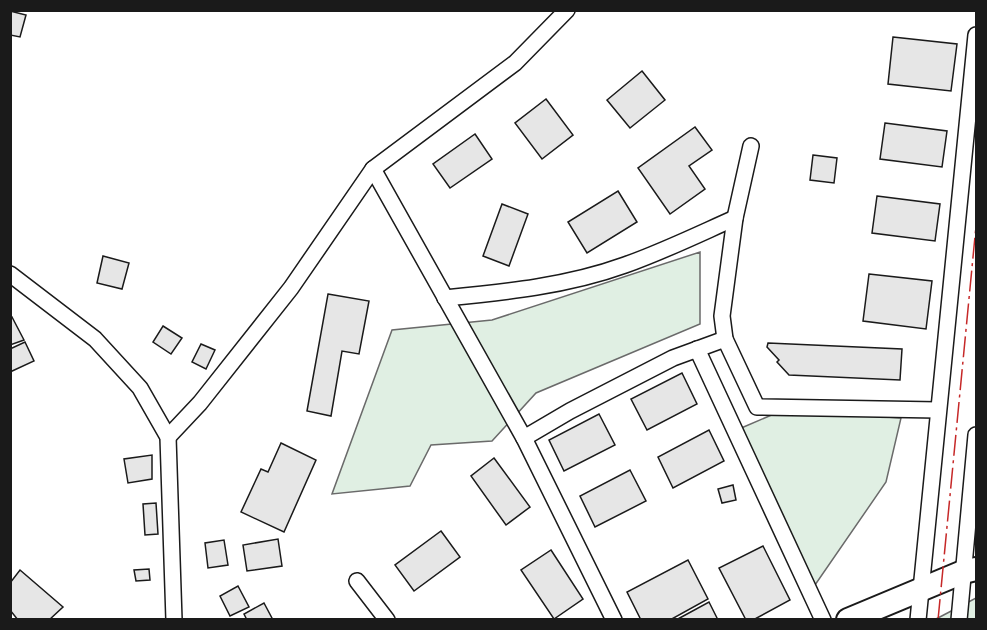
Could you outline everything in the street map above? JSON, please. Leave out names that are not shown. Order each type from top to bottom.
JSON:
[{"type":"street","points":[[168,437],[200,403],[291,288],[372,169],[515,63],[567,10]]},
{"type":"street","points":[[918,620],[976,35]]},
{"type":"street","points":[[751,146],[735,218],[722,316],[724,339],[757,407],[939,410]]},
{"type":"street","points":[[372,169],[524,438],[614,620]]},
{"type":"street","points":[[445,298],[522,290],[592,275],[625,265],[735,218]]},
{"type":"street","points":[[10,273],[96,339],[140,388],[168,437],[174,620]]},
{"type":"street","points":[[524,438],[570,411],[673,358],[724,339]]},
{"type":"street","points":[[697,349],[823,620]]},
{"type":"street","points":[[959,620],[970,570],[976,435]]},
{"type":"street","points":[[849,620],[970,570]]},
{"type":"street","points":[[357,580],[387,620]]},
{"type":"green space","points":[[700,252],[700,324],[536,393],[492,441],[431,445],[410,486],[332,494],[392,330],[492,320]]},
{"type":"green space","points":[[783,410],[901,418],[886,482],[815,585],[739,429]]},
{"type":"green space","points":[[976,598],[976,619],[936,619]]},
{"type":"building","points":[[10,11],[26,15],[20,37],[10,35]]},
{"type":"building","points":[[893,37],[957,44],[951,91],[888,84]]},
{"type":"building","points":[[642,71],[665,100],[630,128],[607,100]]},
{"type":"building","points":[[546,99],[573,135],[542,159],[515,123]]},
{"type":"building","points":[[885,123],[947,131],[942,167],[880,159]]},
{"type":"building","points":[[695,127],[712,150],[689,166],[705,189],[670,214],[638,168]]},
{"type":"building","points":[[475,134],[492,159],[450,188],[433,164]]},
{"type":"building","points":[[813,155],[837,158],[834,183],[810,180]]},
{"type":"building","points":[[618,191],[637,222],[587,253],[568,222]]},
{"type":"building","points":[[877,196],[940,204],[935,241],[872,233]]},
{"type":"building","points":[[502,204],[528,214],[509,266],[483,256]]},
{"type":"building","points":[[103,256],[129,263],[122,289],[97,283]]},
{"type":"building","points":[[869,274],[932,281],[926,329],[863,321]]},
{"type":"building","points":[[328,294],[369,301],[359,354],[342,351],[331,416],[307,411]]},
{"type":"building","points":[[12,317],[24,340],[10,345],[10,318]]},
{"type":"building","points":[[163,326],[182,338],[171,354],[153,342]]},
{"type":"building","points":[[25,342],[34,361],[10,372],[10,349]]},
{"type":"building","points":[[768,343],[902,349],[900,380],[789,375],[767,347]]},
{"type":"building","points":[[201,344],[215,350],[206,369],[192,362]]},
{"type":"building","points":[[682,373],[697,404],[647,430],[631,399]]},
{"type":"building","points":[[599,414],[615,445],[564,471],[549,440]]},
{"type":"building","points":[[709,430],[724,461],[673,488],[658,457]]},
{"type":"building","points":[[281,443],[316,460],[284,532],[241,512],[261,469],[268,472]]},
{"type":"building","points":[[152,455],[152,479],[128,483],[124,459]]},
{"type":"building","points":[[494,458],[530,507],[506,525],[471,476]]},
{"type":"building","points":[[630,470],[646,501],[595,527],[580,496]]},
{"type":"building","points":[[733,485],[736,500],[722,503],[718,489]]},
{"type":"building","points":[[156,503],[158,534],[145,535],[143,504]]},
{"type":"building","points":[[441,531],[460,557],[414,591],[395,565]]},
{"type":"building","points":[[278,539],[282,566],[247,571],[243,545]]},
{"type":"building","points":[[224,540],[228,565],[208,568],[205,543]]},
{"type":"building","points":[[763,546],[790,600],[753,620],[746,620],[719,568]]},
{"type":"building","points":[[551,550],[583,599],[554,619],[521,570]]},
{"type":"building","points":[[688,560],[708,599],[670,620],[641,620],[627,592]]},
{"type":"building","points":[[149,569],[150,580],[136,581],[134,570]]},
{"type":"building","points":[[20,570],[63,607],[49,620],[18,620],[10,610],[10,583]]},
{"type":"building","points":[[238,586],[249,607],[230,616],[220,596]]},
{"type":"building","points":[[709,602],[718,620],[676,620]]},
{"type":"building","points":[[264,603],[273,620],[247,620],[244,614]]},
{"type":"power","points":[[938,620],[976,226]]}]
